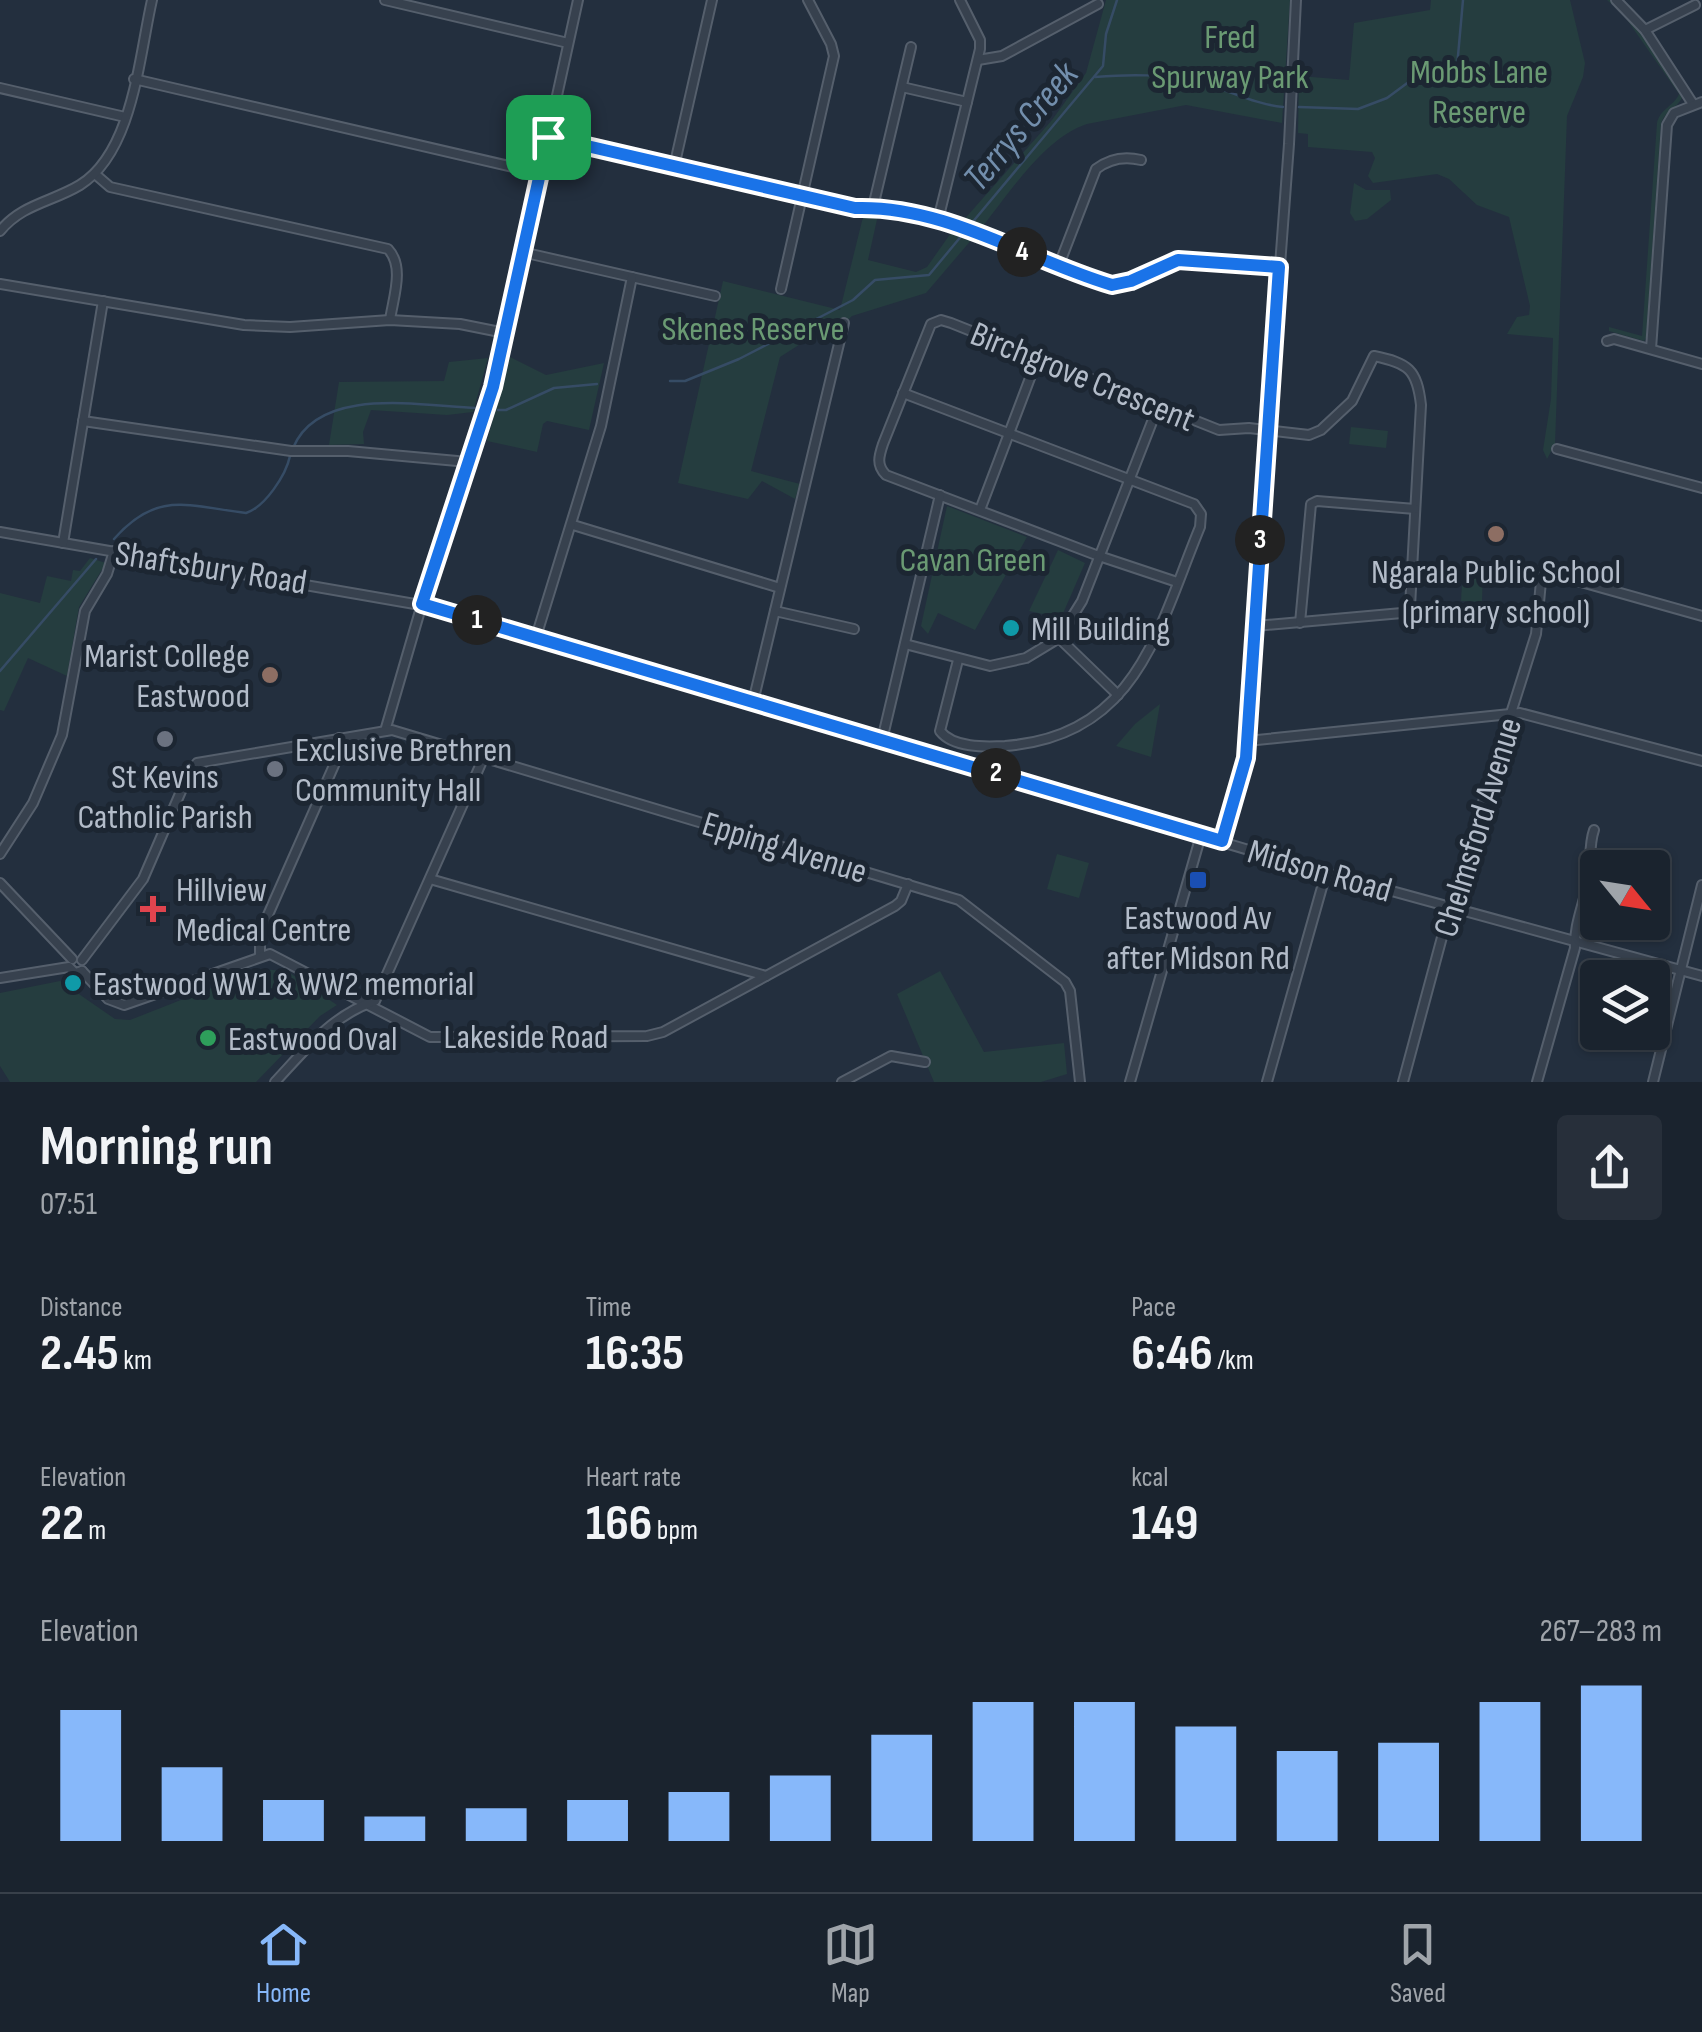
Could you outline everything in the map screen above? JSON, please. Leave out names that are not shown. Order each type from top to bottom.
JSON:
[{"type":"street","points":[[0,231],[22,211],[75,188],[95,174],[114,149],[152,0]]},
{"type":"street","points":[[386,0],[568,42]]},
{"type":"street","points":[[0,978],[82,960],[135,893],[197,763],[385,731],[493,387],[578,0]]},
{"type":"street","points":[[674,167],[712,0]]},
{"type":"street","points":[[781,289],[834,56],[808,0]]},
{"type":"street","points":[[938,220],[980,40],[960,0]]},
{"type":"street","points":[[1222,841],[1244,771],[1247,741],[1290,144],[1296,0]]},
{"type":"street","points":[[1616,0],[1645,30],[1698,103],[1674,113],[1667,125],[1652,350]]},
{"type":"street","points":[[978,60],[1002,56],[1098,4]]},
{"type":"street","points":[[1645,30],[1696,5]]},
{"type":"street","points":[[873,207],[911,48]]},
{"type":"street","points":[[134,79],[539,173]]},
{"type":"street","points":[[902,87],[968,102]]},
{"type":"street","points":[[0,88],[125,117]]},
{"type":"street","points":[[548,137],[855,208],[890,207],[938,220],[1112,285],[1178,260],[1279,267]]},
{"type":"street","points":[[1059,265],[1096,169],[1114,160],[1141,160]]},
{"type":"street","points":[[95,174],[110,187],[388,250],[394,255],[397,270],[390,320]]},
{"type":"street","points":[[522,252],[716,296]]},
{"type":"street","points":[[536,637],[601,426],[632,277]]},
{"type":"street","points":[[0,284],[260,326],[390,320],[460,324],[505,333]]},
{"type":"street","points":[[63,542],[103,301]]},
{"type":"street","name":"Birchgrove Crescent","points":[[1177,582],[886,475],[878,464],[926,331],[940,320],[1219,430],[1309,435],[1321,430],[1352,401],[1374,356],[1396,360],[1418,382],[1415,509]]},
{"type":"street","points":[[753,702],[844,323]]},
{"type":"street","points":[[1606,341],[1702,364]]},
{"type":"street","points":[[980,510],[1038,357]]},
{"type":"street","points":[[903,393],[1200,508],[1200,527],[1150,654],[1118,695],[1090,718],[1030,744],[971,745],[947,738],[940,731],[958,660]]},
{"type":"street","points":[[905,644],[978,665],[1008,664],[1059,638],[1082,601],[1159,404]]},
{"type":"street","points":[[83,421],[291,452],[348,451],[468,462]]},
{"type":"street","points":[[1557,449],[1702,488]]},
{"type":"street","points":[[882,740],[940,496]]},
{"type":"street","points":[[1254,626],[1300,623],[1402,613],[1410,607],[1415,509],[1318,501],[1311,504],[1300,623]]},
{"type":"street","points":[[573,525],[780,588]]},
{"type":"street","name":"Shaftsbury Road","points":[[0,532],[422,604]]},
{"type":"street","points":[[0,854],[33,803],[62,735],[85,610],[107,574],[114,551]]},
{"type":"street","name":"Chelmsford Avenue","points":[[1403,1082],[1451,907],[1536,634],[1542,571],[1702,616]]},
{"type":"street","name":"Midson Road","points":[[422,604],[1326,872],[1702,976]]},
{"type":"street","points":[[775,610],[854,629]]},
{"type":"street","points":[[1059,638],[1118,695]]},
{"type":"street","points":[[1247,741],[1512,713],[1537,715],[1702,760]]},
{"type":"street","name":"Epping Avenue","points":[[385,731],[969,905],[1065,982],[1070,991],[1080,1082]]},
{"type":"street","points":[[82,960],[82,971],[108,999],[124,1006],[260,955],[260,933],[336,763],[339,738]]},
{"type":"street","points":[[276,1082],[334,1022],[356,1007],[375,1001],[483,758]]},
{"type":"street","points":[[1536,1082],[1588,884],[1594,830]]},
{"type":"street","points":[[1130,1082],[1201,835]]},
{"type":"street","points":[[1267,1082],[1326,872]]},
{"type":"street","points":[[430,878],[766,976]]},
{"type":"street","points":[[0,883],[76,973],[82,971]]},
{"type":"street","name":"Lakeside Road","points":[[260,955],[280,956],[421,1033],[440,1038],[647,1036],[662,1032],[894,906],[908,884]]},
{"type":"street","points":[[1654,1082],[1702,885]]},
{"type":"street","points":[[733,968],[746,987]]},
{"type":"street","points":[[842,1082],[858,1078],[891,1056],[925,1062]]},
{"type":"green space","name":"Fred Spurway Park","points":[[1106,0],[1290,0],[1282,123],[1186,105],[1087,124],[1056,141],[1042,154],[980,230],[961,223],[1052,120],[1086,73]]},
{"type":"green space","name":"Mobbs Lane Reserve","points":[[1431,0],[1570,0],[1585,63],[1567,116],[1555,444],[1547,459],[1543,450],[1551,399],[1553,338],[1507,334],[1517,317],[1529,315],[1530,306],[1509,217],[1477,205],[1449,179],[1437,174],[1373,183],[1368,176],[1375,158],[1372,152],[1308,147],[1308,134],[1298,133],[1299,76],[1349,80],[1354,23],[1430,10]]},
{"type":"green space","points":[[1607,0],[1614,0],[1626,12],[1683,95],[1661,124],[1644,341],[1609,331],[1609,327],[1642,336],[1657,123],[1679,94],[1623,14]]},
{"type":"green space","points":[[1354,183],[1366,190],[1390,190],[1391,200],[1367,219],[1355,221],[1350,213]]},
{"type":"green space","name":"Skenes Reserve","points":[[878,215],[868,260],[916,272],[927,267],[953,230],[973,238],[926,293],[852,316],[828,339],[813,336],[780,357],[751,471],[800,484],[795,499],[762,481],[748,499],[678,483],[723,281],[840,310],[863,217]]},
{"type":"green space","points":[[510,357],[546,375],[604,363],[589,430],[547,421],[537,452],[487,441]]},
{"type":"green space","points":[[488,358],[473,412],[447,415],[371,410],[363,432],[364,444],[329,445],[339,382],[444,381],[449,362]]},
{"type":"green space","points":[[1351,427],[1388,431],[1386,448],[1349,444]]},
{"type":"green space","name":"Cavan Green","points":[[947,506],[1027,537],[975,630],[938,613],[928,634],[921,626]]},
{"type":"green space","points":[[1058,550],[1085,563],[1061,618],[1029,611]]},
{"type":"green space","points":[[90,558],[106,563],[79,607],[67,676],[28,658],[4,711],[0,710],[0,593],[40,603],[47,576],[71,581],[73,570],[80,571]]},
{"type":"green space","points":[[1463,566],[1483,567],[1482,602],[1461,601]]},
{"type":"green space","points":[[1160,704],[1151,757],[1116,746],[1135,724]]},
{"type":"green space","points":[[1057,854],[1089,863],[1079,898],[1047,889]]},
{"type":"green space","points":[[260,969],[287,971],[337,1005],[320,1016],[256,1082],[10,1082],[0,1066],[0,993],[60,981],[115,1019],[130,1020]]},
{"type":"green space","points":[[940,971],[984,1052],[1064,1043],[1067,1074],[1041,1082],[934,1082],[897,994]]},
{"type":"waterway","name":"Terrys Creek","points":[[971,224],[1103,66],[1106,34],[1117,0]]},
{"type":"waterway","points":[[1299,107],[1358,109],[1387,98],[1410,81],[1457,67],[1463,0]]},
{"type":"waterway","points":[[1095,77],[1147,75],[1185,79],[1283,107]]},
{"type":"waterway","name":"Terrys Creek","points":[[670,381],[685,381],[739,359],[853,300],[875,280],[929,275],[963,234]]},
{"type":"waterway","name":"Terrys Creek","points":[[498,410],[554,388],[597,384]]},
{"type":"waterway","name":"Terrys Creek","points":[[293,448],[306,428],[325,415],[348,407],[401,403],[476,408]]},
{"type":"waterway","name":"Terrys Creek","points":[[114,539],[145,513],[159,507],[190,505],[246,513],[253,510],[274,489],[290,456]]},
{"type":"waterway","name":"Terrys Creek","points":[[0,671],[96,559]]},
{"type":"place","name":"Ngarala Public School (primary school)","points":[[1496,534]]},
{"type":"place","name":"Mill Building","points":[[1011,628]]},
{"type":"place","name":"Marist College Eastwood","points":[[270,675]]},
{"type":"place","name":"St Kevins Catholic Parish","points":[[165,739]]},
{"type":"place","name":"Exclusive Brethren Community Hall","points":[[275,769]]},
{"type":"place","name":"Eastwood Av after Midson Rd","points":[[1198,880]]},
{"type":"place","name":"Hillview Medical Centre","points":[[153,909]]},
{"type":"place","name":"Eastwood WW1 & WW2 memorial","points":[[73,983]]},
{"type":"place","name":"Eastwood Oval","points":[[208,1038]]},
{"type":"route","points":[[548,137],[855,208],[890,207],[970,230],[1112,285],[1178,260],[1279,267],[1246,758],[1222,841],[422,604],[493,387],[548,137]]}]
